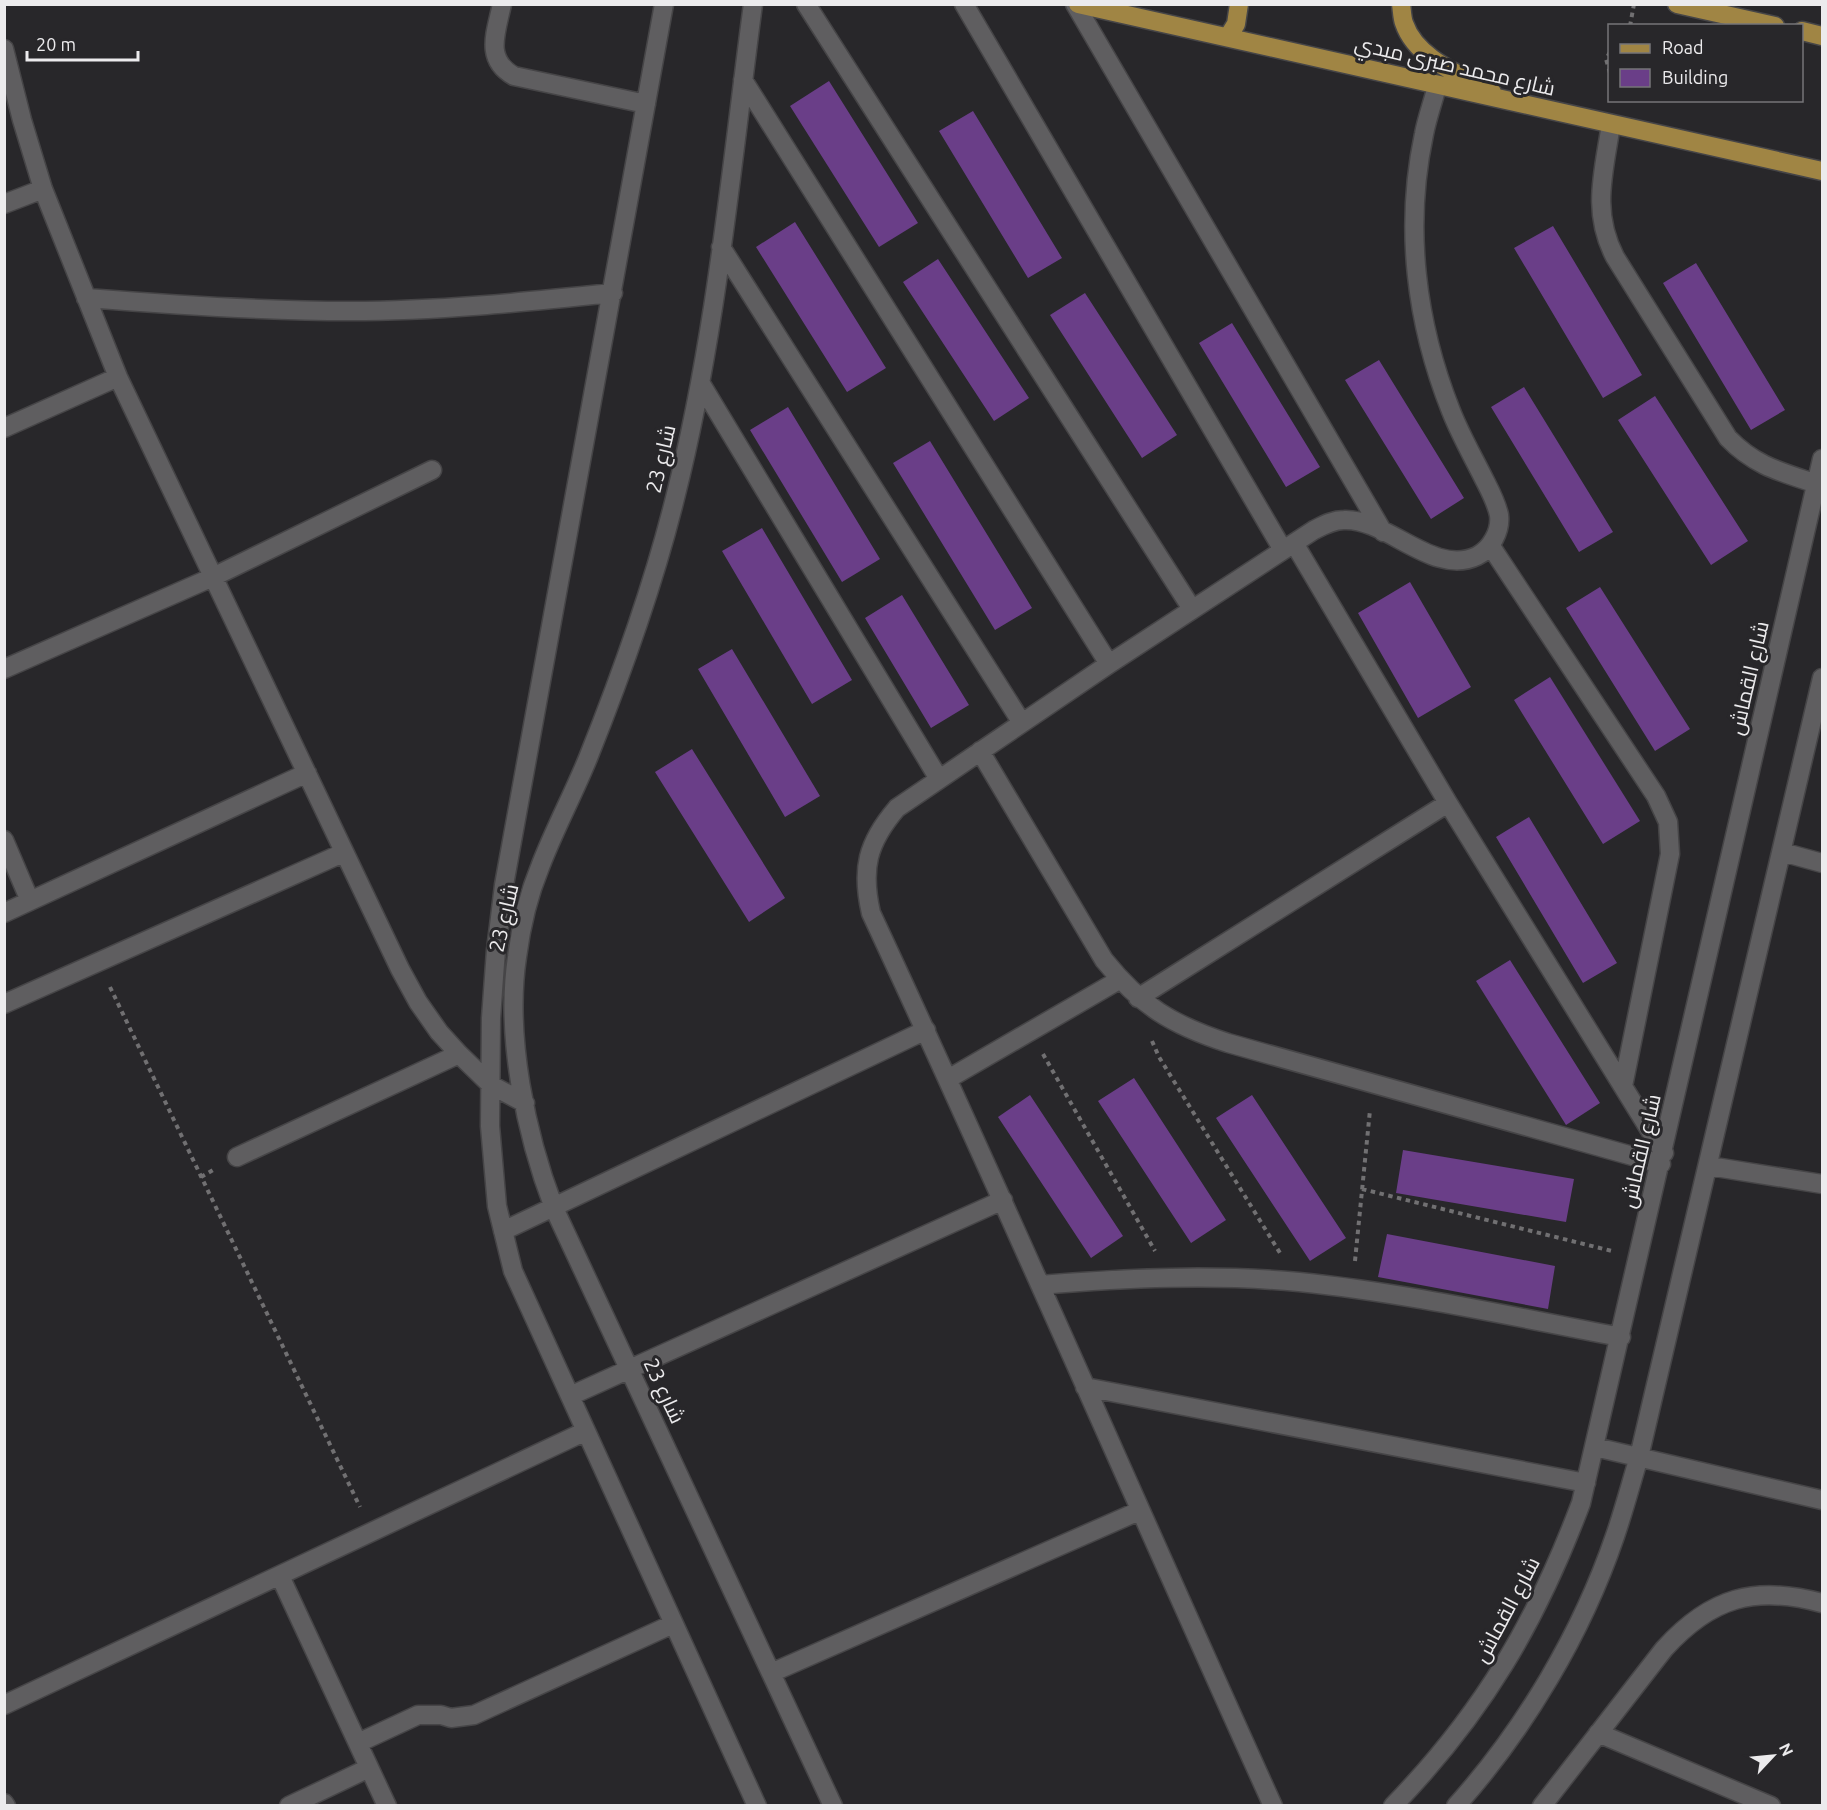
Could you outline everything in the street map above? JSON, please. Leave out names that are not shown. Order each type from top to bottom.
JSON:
[{"type":"main road","name":"شارع محمد صبرى مبدي","points":[[1077,4],[1822,171]]},
{"type":"main road","points":[[1228,37],[1236,24],[1239,4]]},
{"type":"main road","points":[[1401,4],[1403,23],[1413,42],[1428,56],[1510,102]]},
{"type":"main road","points":[[1677,4],[1766,24]]},
{"type":"main road","points":[[1803,31],[1822,36]]},
{"type":"street","points":[[502,4],[494,43],[499,64],[506,71],[514,76],[646,104]]},
{"type":"street","name":"شارع 23","points":[[664,4],[504,885],[493,984],[490,1126],[492,1166],[503,1231],[513,1271],[757,1806]]},
{"type":"street","name":"شارع 23","points":[[753,4],[701,384],[670,519],[629,652],[579,780],[540,866],[525,913],[516,961],[514,1009],[517,1058],[525,1103],[538,1166],[554,1208],[833,1806]]},
{"type":"street","points":[[806,4],[1192,609]]},
{"type":"street","points":[[964,4],[1289,547],[1623,1086],[1662,1159]]},
{"type":"street","points":[[1077,4],[1383,532]]},
{"type":"street","points":[[4,49],[21,120],[43,189],[118,377],[344,853],[418,1002],[439,1032],[491,1085],[525,1103]]},
{"type":"street","points":[[743,80],[1109,664]]},
{"type":"street","points":[[1273,1806],[1003,1200],[872,913],[866,891],[866,868],[872,846],[882,825],[897,808],[1192,609],[1329,522],[1346,520],[1362,523],[1437,557],[1452,561],[1466,561],[1480,555],[1490,545],[1497,532],[1499,517],[1496,503],[1458,427],[1439,381],[1425,333],[1417,284],[1414,234],[1416,183],[1424,134],[1437,86]]},
{"type":"street","points":[[1611,124],[1600,198],[1600,214],[1603,229],[1615,257],[1728,438],[1743,453],[1760,464],[1817,484]]},
{"type":"street","points":[[4,204],[43,189]]},
{"type":"street","points":[[720,247],[1022,723]]},
{"type":"street","points":[[86,298],[263,310],[351,311],[472,306],[613,293]]},
{"type":"street","points":[[4,428],[118,377]]},
{"type":"street","points":[[701,384],[939,779]]},
{"type":"street","name":"شارع القماش","points":[[1393,1806],[1424,1774],[1457,1734],[1516,1647],[1563,1552],[1581,1503],[1822,459]]},
{"type":"street","points":[[4,669],[213,577],[432,470]]},
{"type":"street","points":[[1490,545],[1656,796],[1668,822],[1670,854],[1623,1086]]},
{"type":"street","points":[[1456,1806],[1508,1740],[1569,1642],[1594,1590],[1615,1536],[1639,1457],[1822,678]]},
{"type":"street","points":[[980,752],[1104,960],[1119,980],[1165,1018],[1196,1032],[1373,1083],[1662,1159]]},
{"type":"street","points":[[4,913],[307,773]]},
{"type":"street","points":[[1138,998],[1448,803]]},
{"type":"street","points":[[4,840],[30,901]]},
{"type":"street","points":[[1782,852],[1822,863]]},
{"type":"street","points":[[4,1004],[344,853]]},
{"type":"street","points":[[948,1079],[1119,980]]},
{"type":"street","points":[[503,1231],[926,1030]]},
{"type":"street","points":[[237,1157],[459,1054]]},
{"type":"street","points":[[1709,1166],[1822,1184]]},
{"type":"street","points":[[570,1396],[1003,1200]]},
{"type":"street","points":[[1040,1285],[1125,1278],[1211,1277],[1297,1282],[1382,1293],[1621,1337]]},
{"type":"street","points":[[1085,1387],[1586,1483]]},
{"type":"street","points":[[4,1705],[586,1431]]},
{"type":"street","points":[[1594,1447],[1822,1500]]},
{"type":"street","points":[[771,1673],[1140,1511]]},
{"type":"street","points":[[280,1576],[387,1806]]},
{"type":"street","points":[[1542,1806],[1664,1649],[1700,1616],[1722,1605],[1769,1594],[1794,1595],[1822,1603]]},
{"type":"street","points":[[358,1743],[418,1715],[441,1715],[451,1718],[474,1715],[673,1624]]},
{"type":"street","points":[[1598,1732],[1771,1806]]},
{"type":"street","points":[[289,1806],[369,1768]]},
{"type":"path","points":[[1630,24],[1634,4]]},
{"type":"path","points":[[98,963],[372,1532]]},
{"type":"path","points":[[1138,998],[1146,1028],[1159,1057],[1297,1282]]},
{"type":"path","points":[[1030,1031],[1170,1278]]},
{"type":"path","points":[[1352,1289],[1373,1083]]},
{"type":"path","points":[[1362,1189],[1639,1257]]},
{"type":"building","points":[[829,81],[918,223],[879,247],[790,106]]},
{"type":"building","points":[[973,111],[1062,258],[1028,278],[939,131]]},
{"type":"building","points":[[795,222],[886,368],[847,392],[756,247]]},
{"type":"building","points":[[1553,226],[1642,375],[1603,398],[1514,248]]},
{"type":"building","points":[[938,259],[1029,398],[994,421],[903,282]]},
{"type":"building","points":[[1696,263],[1785,410],[1751,430],[1663,283]]},
{"type":"building","points":[[1085,293],[1177,435],[1142,458],[1050,315]]},
{"type":"building","points":[[1232,323],[1320,467],[1286,487],[1199,343]]},
{"type":"building","points":[[1379,360],[1464,498],[1431,519],[1345,380]]},
{"type":"building","points":[[1524,387],[1613,532],[1579,552],[1491,407]]},
{"type":"building","points":[[1655,396],[1748,541],[1711,565],[1618,420]]},
{"type":"building","points":[[788,407],[880,559],[842,582],[750,430]]},
{"type":"building","points":[[930,441],[1032,608],[995,630],[893,463]]},
{"type":"building","points":[[762,528],[852,680],[812,704],[722,551]]},
{"type":"building","points":[[1410,582],[1471,687],[1418,718],[1358,613]]},
{"type":"building","points":[[1600,587],[1690,729],[1655,751],[1566,608]]},
{"type":"building","points":[[902,595],[969,705],[931,728],[865,618]]},
{"type":"building","points":[[732,649],[820,796],[785,817],[698,669]]},
{"type":"building","points":[[1550,677],[1640,821],[1603,844],[1514,700]]},
{"type":"building","points":[[692,749],[785,898],[749,922],[655,772]]},
{"type":"building","points":[[1529,817],[1617,963],[1583,983],[1496,837]]},
{"type":"building","points":[[1510,960],[1600,1103],[1566,1125],[1476,981]]},
{"type":"building","points":[[1134,1078],[1226,1220],[1191,1243],[1098,1101]]},
{"type":"building","points":[[1030,1095],[1123,1236],[1091,1258],[998,1117]]},
{"type":"building","points":[[1252,1095],[1346,1238],[1310,1261],[1216,1118]]},
{"type":"building","points":[[1403,1150],[1574,1179],[1566,1222],[1396,1193]]},
{"type":"building","points":[[1387,1234],[1555,1266],[1548,1309],[1378,1277]]}]
